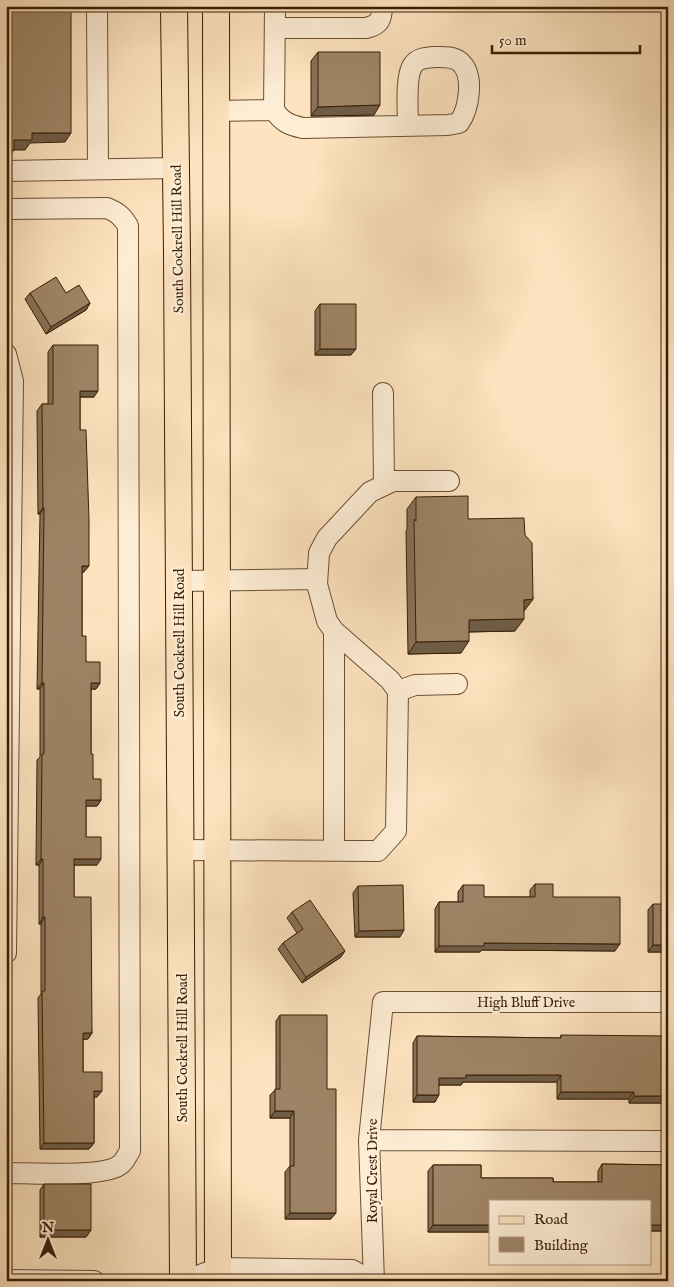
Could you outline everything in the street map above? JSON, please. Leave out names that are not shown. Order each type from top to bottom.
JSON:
[{"type":"main road","name":"South Cockrell Hill Road","points":[[174,6],[184,1281]]},
{"type":"main road","points":[[216,6],[218,1275]]},
{"type":"street","points":[[97,6],[98,169]]},
{"type":"street","points":[[275,6],[274,110],[286,124],[302,128],[408,126]]},
{"type":"street","points":[[274,28],[366,28],[377,25],[382,18],[382,6]]},
{"type":"street","points":[[215,111],[274,110]]},
{"type":"street","points":[[6,171],[176,168]]},
{"type":"street","points":[[6,209],[107,208],[116,211],[128,226],[130,1101],[130,1151],[121,1165],[110,1170],[89,1173],[6,1172]]},
{"type":"street","points":[[6,354],[13,382],[6,953]]},
{"type":"street","points":[[383,393],[384,485]]},
{"type":"street","points":[[181,850],[378,851],[396,831],[398,691],[390,680],[334,631],[327,621],[317,584],[319,553],[327,538],[370,492],[393,480],[449,480]]},
{"type":"street","points":[[179,581],[317,579]]},
{"type":"street","points":[[334,631],[334,850]]},
{"type":"street","points":[[398,691],[416,685],[457,684]]},
{"type":"street","name":"High Bluff Drive","points":[[383,1002],[668,1002]]},
{"type":"street","name":"Royal Crest Drive","points":[[373,1281],[369,1140],[383,1002]]},
{"type":"street","points":[[369,1140],[668,1141]]},
{"type":"street","points":[[184,1281],[218,1275],[352,1270],[373,1281]]},
{"type":"street","points":[[6,1280],[94,1281]]},
{"type":"building","points":[[6,6],[71,6],[71,133],[32,133],[32,140],[14,140],[14,150],[6,152]]},
{"type":"building","points":[[318,52],[380,52],[380,105],[318,107]]},
{"type":"building","points":[[56,277],[66,293],[79,285],[90,303],[51,327],[30,293]]},
{"type":"building","points":[[320,304],[356,304],[356,349],[320,349]]},
{"type":"building","points":[[53,345],[98,345],[98,391],[80,391],[80,430],[86,430],[89,520],[89,566],[82,566],[82,636],[86,636],[86,662],[100,662],[100,683],[91,683],[91,754],[93,754],[93,779],[101,779],[101,800],[86,800],[86,837],[101,837],[101,859],[74,859],[74,897],[91,897],[92,1033],[83,1033],[83,1072],[102,1072],[102,1091],[94,1091],[94,1143],[44,1143],[42,991],[45,991],[45,917],[43,917],[43,859],[41,859],[42,754],[44,754],[44,683],[42,683],[44,508],[42,404],[53,404]]},
{"type":"building","points":[[468,496],[468,519],[524,518],[525,535],[532,543],[533,599],[524,600],[524,619],[469,620],[469,641],[416,642],[414,519],[416,521],[416,497]]},
{"type":"building","points":[[535,884],[553,884],[553,897],[620,897],[620,944],[484,943],[484,946],[439,946],[439,902],[463,902],[463,885],[484,885],[484,897],[535,897]]},
{"type":"building","points":[[403,885],[404,930],[359,931],[358,886]]},
{"type":"building","points":[[310,900],[345,951],[306,977],[283,943],[303,929],[292,912]]},
{"type":"building","points":[[653,904],[668,904],[668,945],[653,945]]},
{"type":"building","points":[[280,1015],[327,1015],[327,1089],[336,1089],[336,1213],[290,1213],[290,1166],[294,1166],[294,1111],[275,1111],[275,1089],[280,1089]]},
{"type":"building","points":[[561,1035],[668,1036],[668,1096],[634,1096],[634,1092],[561,1092],[561,1075],[466,1075],[466,1078],[439,1078],[439,1095],[417,1095],[417,1036],[561,1038]]},
{"type":"building","points":[[602,1164],[668,1165],[668,1225],[652,1225],[652,1200],[489,1200],[489,1225],[433,1225],[433,1165],[481,1165],[481,1178],[553,1178],[553,1182],[602,1182]]},
{"type":"building","points":[[44,1184],[91,1184],[91,1230],[44,1230]]}]
